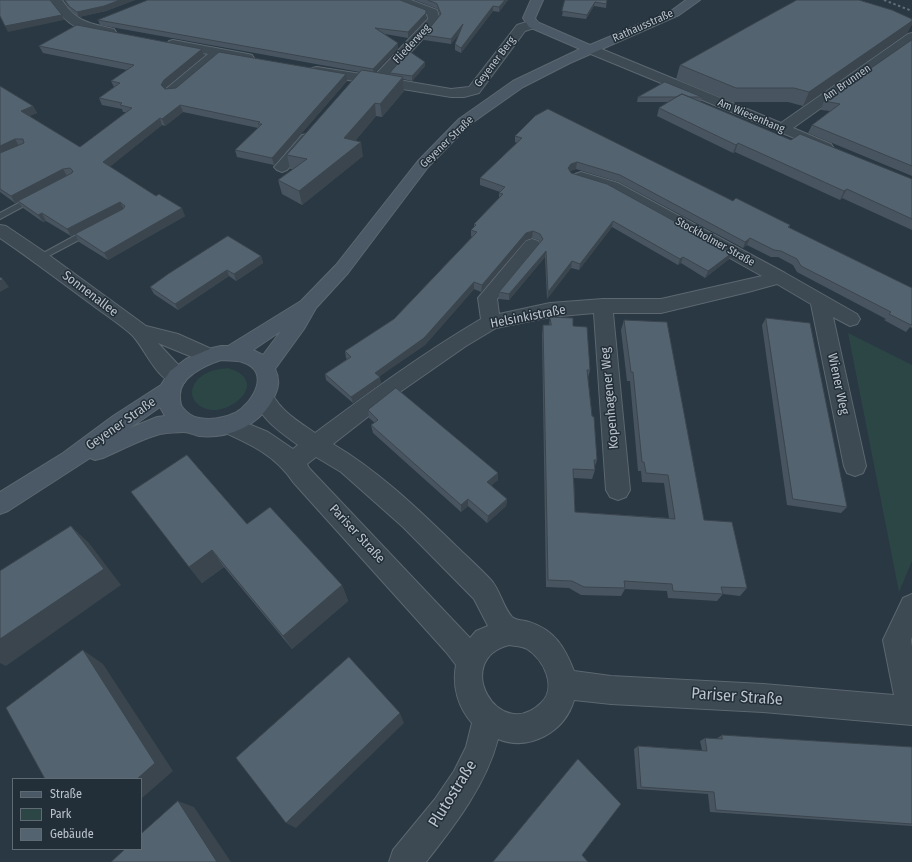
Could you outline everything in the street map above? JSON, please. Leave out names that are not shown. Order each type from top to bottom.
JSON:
[{"type":"street","points":[[56,0],[61,10],[70,19],[82,27],[120,34]]},
{"type":"street","name":"Fliederweg","points":[[377,81],[434,20],[434,12],[401,0]]},
{"type":"street","points":[[537,0],[529,18],[533,24],[590,49]]},
{"type":"street","name":"Rathausstraße","points":[[590,49],[675,13],[694,0]]},
{"type":"street","points":[[82,27],[102,19]]},
{"type":"street","name":"Geyener Berg","points":[[307,69],[451,93],[474,90],[521,28],[533,24]]},
{"type":"street","name":"Am Brunnen","points":[[782,129],[910,31]]},
{"type":"street","points":[[157,41],[262,61]]},
{"type":"street","name":"Am Wiesenhang","points":[[590,49],[839,153]]},
{"type":"street","name":"Geyener Straße","points":[[233,353],[309,304],[342,269],[423,164],[464,122],[518,84],[590,49]]},
{"type":"street","points":[[172,91],[218,53]]},
{"type":"street","points":[[349,90],[359,78]]},
{"type":"street","points":[[282,167],[318,125]]},
{"type":"street","name":"Stockholmer Straße","points":[[576,175],[612,186],[779,277],[850,320]]},
{"type":"street","name":"Sonnenallee","points":[[0,230],[40,257],[140,331],[174,383]]},
{"type":"street","points":[[491,322],[487,298],[532,246]]},
{"type":"street","name":"Helsinkistraße","points":[[293,462],[390,388],[459,341],[491,322],[550,310],[603,306],[661,306],[748,286],[779,277]]},
{"type":"street","name":"Wiener Weg","points":[[820,303],[855,466]]},
{"type":"street","name":"Geyener Straße","points":[[265,368],[298,324],[309,304]]},
{"type":"street","name":"Kopenhagener Weg","points":[[603,306],[618,490]]},
{"type":"street","name":"Sonnenallee","points":[[140,331],[171,339],[209,356]]},
{"type":"street","name":"Geyener Straße","points":[[0,504],[71,460],[174,383],[186,368],[197,361],[209,356],[233,353],[246,355],[257,360],[265,368],[269,378],[269,389],[264,400],[250,415],[229,425],[206,428],[185,423],[157,426],[71,460]]},
{"type":"street","name":"Geyener Straße","points":[[174,383],[170,403],[175,414],[185,423]]},
{"type":"street","points":[[264,400],[270,410],[280,420],[315,445],[350,465],[412,519],[483,590],[501,624],[509,632]]},
{"type":"street","name":"Pariser Straße","points":[[229,425],[272,444],[293,462],[301,475],[456,642],[471,662]]},
{"type":"street","points":[[911,711],[898,640],[912,608]]},
{"type":"street","points":[[509,632],[522,633],[534,637],[546,645],[555,656],[560,670],[562,684],[560,698],[554,711],[543,721],[530,728],[516,730],[502,726],[488,719],[477,707],[470,693],[468,677],[471,662],[477,651],[486,641],[496,635],[509,632]]},
{"type":"street","name":"Pariser Straße","points":[[562,684],[611,690],[763,698],[911,711]]},
{"type":"street","name":"Plutostraße","points":[[404,862],[439,820],[468,774],[479,752],[488,719]]},
{"type":"lane","points":[[0,216],[43,194]]},
{"type":"lane","points":[[40,257],[95,227]]},
{"type":"green space","points":[[848,333],[912,365],[912,561],[899,592]]},
{"type":"green space","points":[[228,368],[241,374],[247,382],[246,390],[241,398],[232,405],[222,409],[212,410],[197,404],[192,395],[192,390],[196,381],[205,374],[219,369]]},
{"type":"building","points":[[0,0],[50,0],[62,15],[5,26],[0,16]]},
{"type":"building","points":[[65,0],[120,0],[104,6],[77,12],[70,7]]},
{"type":"building","points":[[148,0],[400,0],[426,10],[426,13],[408,32],[375,28],[398,43],[373,69],[98,20]]},
{"type":"building","points":[[428,0],[505,0],[499,7],[493,6],[461,48],[455,44],[463,24],[451,39],[424,35],[441,14],[437,4]]},
{"type":"building","points":[[565,0],[607,0],[606,4],[595,2],[587,15],[562,11]]},
{"type":"building","points":[[797,0],[859,0],[892,10],[912,19],[912,21],[809,92],[794,88],[736,88],[680,65],[753,24]]},
{"type":"building","points":[[77,25],[202,49],[164,80],[161,85],[165,89],[176,88],[219,52],[346,74],[272,158],[235,150],[262,124],[258,124],[260,122],[180,105],[162,119],[160,118],[103,162],[156,196],[159,194],[182,208],[104,253],[75,234],[123,209],[125,206],[120,202],[67,229],[42,213],[38,215],[18,201],[72,173],[73,171],[70,168],[63,169],[11,196],[0,189],[0,153],[24,143],[23,139],[15,139],[0,146],[0,86],[33,106],[21,111],[80,147],[132,108],[120,105],[122,103],[99,98],[120,83],[111,81],[134,65],[39,46]]},
{"type":"building","points":[[912,40],[912,166],[812,125],[840,104],[824,101]]},
{"type":"building","points":[[409,51],[425,62],[412,76],[390,73]]},
{"type":"building","points":[[362,70],[403,77],[380,104],[375,103],[344,138],[361,142],[299,191],[278,180],[307,159],[287,155]]},
{"type":"building","points":[[665,82],[702,97],[690,97],[682,94],[676,97],[638,97]]},
{"type":"building","points":[[682,94],[791,140],[800,134],[912,179],[912,219],[847,189],[844,191],[738,143],[736,145],[659,108]]},
{"type":"building","points":[[548,109],[733,201],[736,198],[790,225],[788,227],[912,288],[912,324],[911,325],[889,314],[891,312],[801,266],[797,259],[781,251],[774,250],[750,238],[745,242],[620,175],[577,162],[571,164],[568,168],[571,173],[607,184],[732,253],[708,271],[683,257],[680,259],[613,221],[580,264],[572,261],[548,292],[546,251],[509,294],[499,292],[543,239],[540,234],[533,231],[526,233],[482,285],[474,282],[424,338],[375,373],[380,377],[351,397],[325,374],[351,357],[345,351],[394,319],[477,232],[471,230],[476,225],[474,224],[503,194],[499,193],[505,187],[480,178],[522,138],[515,136],[535,116]]},
{"type":"building","points":[[228,236],[261,256],[234,274],[227,270],[175,304],[150,287],[168,274]]},
{"type":"building","points":[[550,317],[573,318],[573,326],[587,327],[590,370],[587,370],[592,416],[594,417],[597,460],[594,460],[595,470],[573,469],[575,512],[675,519],[668,475],[646,473],[644,462],[642,462],[633,372],[631,372],[624,320],[667,322],[704,520],[732,522],[747,588],[721,587],[723,594],[673,591],[672,584],[624,581],[625,588],[584,587],[572,581],[548,580],[543,325],[551,325]]},
{"type":"building","points":[[766,318],[810,323],[847,507],[793,499]]},
{"type":"building","points":[[396,388],[498,473],[487,482],[507,499],[488,516],[468,499],[461,505],[371,425],[378,420],[368,410]]},
{"type":"building","points":[[187,455],[247,524],[270,507],[342,585],[283,636],[212,550],[189,567],[131,492]]},
{"type":"building","points":[[71,526],[104,569],[0,639],[0,571]]},
{"type":"building","points":[[83,650],[155,763],[138,778],[44,778],[6,708]]},
{"type":"building","points":[[349,657],[400,713],[286,823],[236,758]]},
{"type":"building","points":[[722,735],[912,747],[912,824],[716,810],[714,792],[641,787],[638,746],[707,751],[705,738],[722,739]]},
{"type":"building","points":[[578,759],[621,804],[582,855],[588,862],[493,862]]},
{"type":"building","points":[[178,801],[217,862],[111,862],[124,850],[142,850],[142,833]]},
{"type":"railway","points":[[884,0],[912,11]]}]
